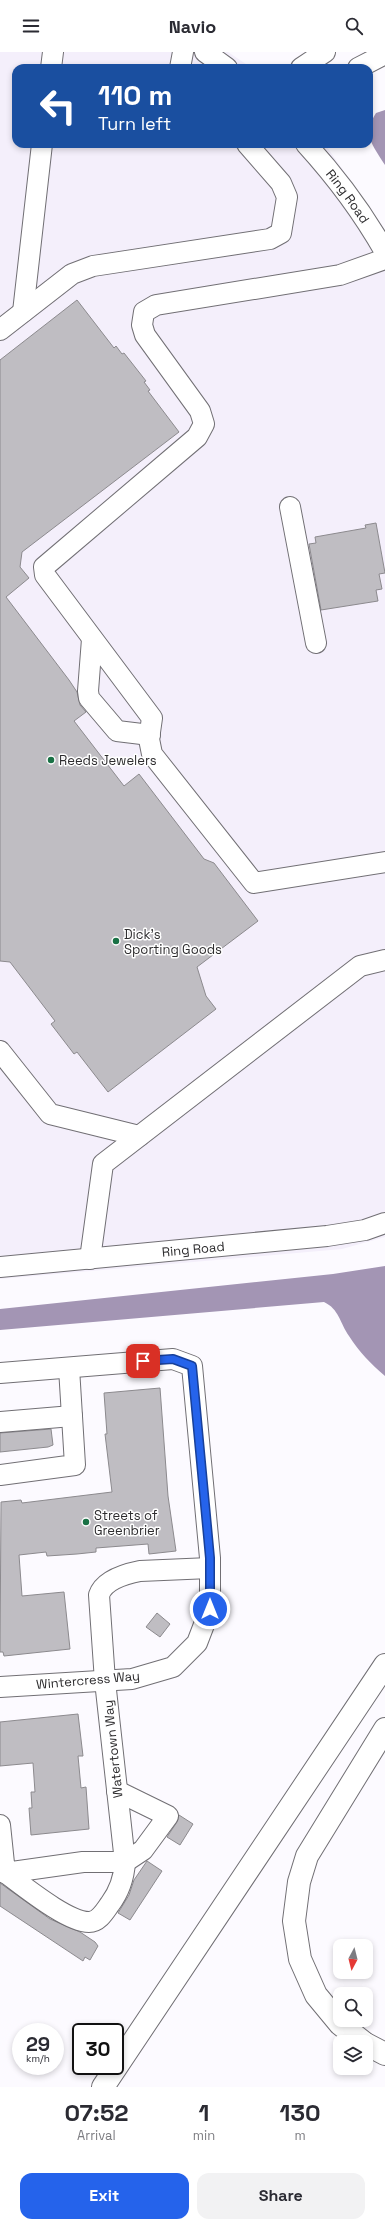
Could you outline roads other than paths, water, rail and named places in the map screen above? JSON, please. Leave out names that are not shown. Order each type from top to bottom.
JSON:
[{"type":"highway","points":[[103,2087],[385,1664]]},
{"type":"highway","points":[[354,2035],[340,2024],[316,1995],[300,1960],[294,1921],[299,1882],[308,1856],[385,1729]]},
{"type":"highway","points":[[373,2048],[385,2054]]},
{"type":"street","points":[[52,64],[53,52]]},
{"type":"street","points":[[181,64],[183,52]]},
{"type":"street","points":[[205,52],[222,64]]},
{"type":"street","points":[[306,64],[325,52]]},
{"type":"street","points":[[366,64],[385,54]]},
{"type":"street","points":[[23,312],[42,148]]},
{"type":"street","points":[[0,330],[72,274],[94,266],[270,239],[282,233],[287,197],[281,183],[250,148]]},
{"type":"street","name":"Ring Road","points":[[310,148],[328,168],[374,233],[385,252]]},
{"type":"street","points":[[385,259],[340,275],[156,305],[144,312],[142,325],[145,335],[200,411],[204,424],[197,437],[44,567],[46,575],[152,718],[150,735],[152,754],[254,883],[385,862]]},
{"type":"street","points":[[290,507],[316,643]]},
{"type":"street","points":[[92,638],[88,691],[89,698],[117,731],[150,735]]},
{"type":"street","points":[[90,1258],[103,1164],[360,966],[385,960]]},
{"type":"street","points":[[0,1050],[50,1114],[139,1136]]},
{"type":"street","name":"Ring Road","points":[[0,1267],[327,1236],[365,1230],[385,1223]]},
{"type":"street","name":"Wintercress Way","points":[[0,1687],[132,1679],[173,1667],[197,1643],[210,1609],[210,1568],[192,1366],[173,1359],[69,1368]]},
{"type":"street","points":[[0,1373],[69,1368],[75,1465],[0,1475]]},
{"type":"street","points":[[0,1422],[72,1416]]},
{"type":"street","name":"Watertown Way","points":[[3,1871],[65,1914],[90,1922],[98,1919],[114,1899],[122,1884],[125,1862],[105,1681],[98,1601],[101,1589],[120,1576],[140,1571],[210,1568]]},
{"type":"street","points":[[0,1825],[3,1871],[83,1862],[125,1862],[143,1850],[168,1816],[117,1791]]},
{"type":"place","name":"Reeds Jewelers","points":[[51,760]]},
{"type":"place","name":"Dick's Sporting Goods","points":[[116,941]]},
{"type":"place","name":"Streets of Greenbrier","points":[[86,1522]]}]
